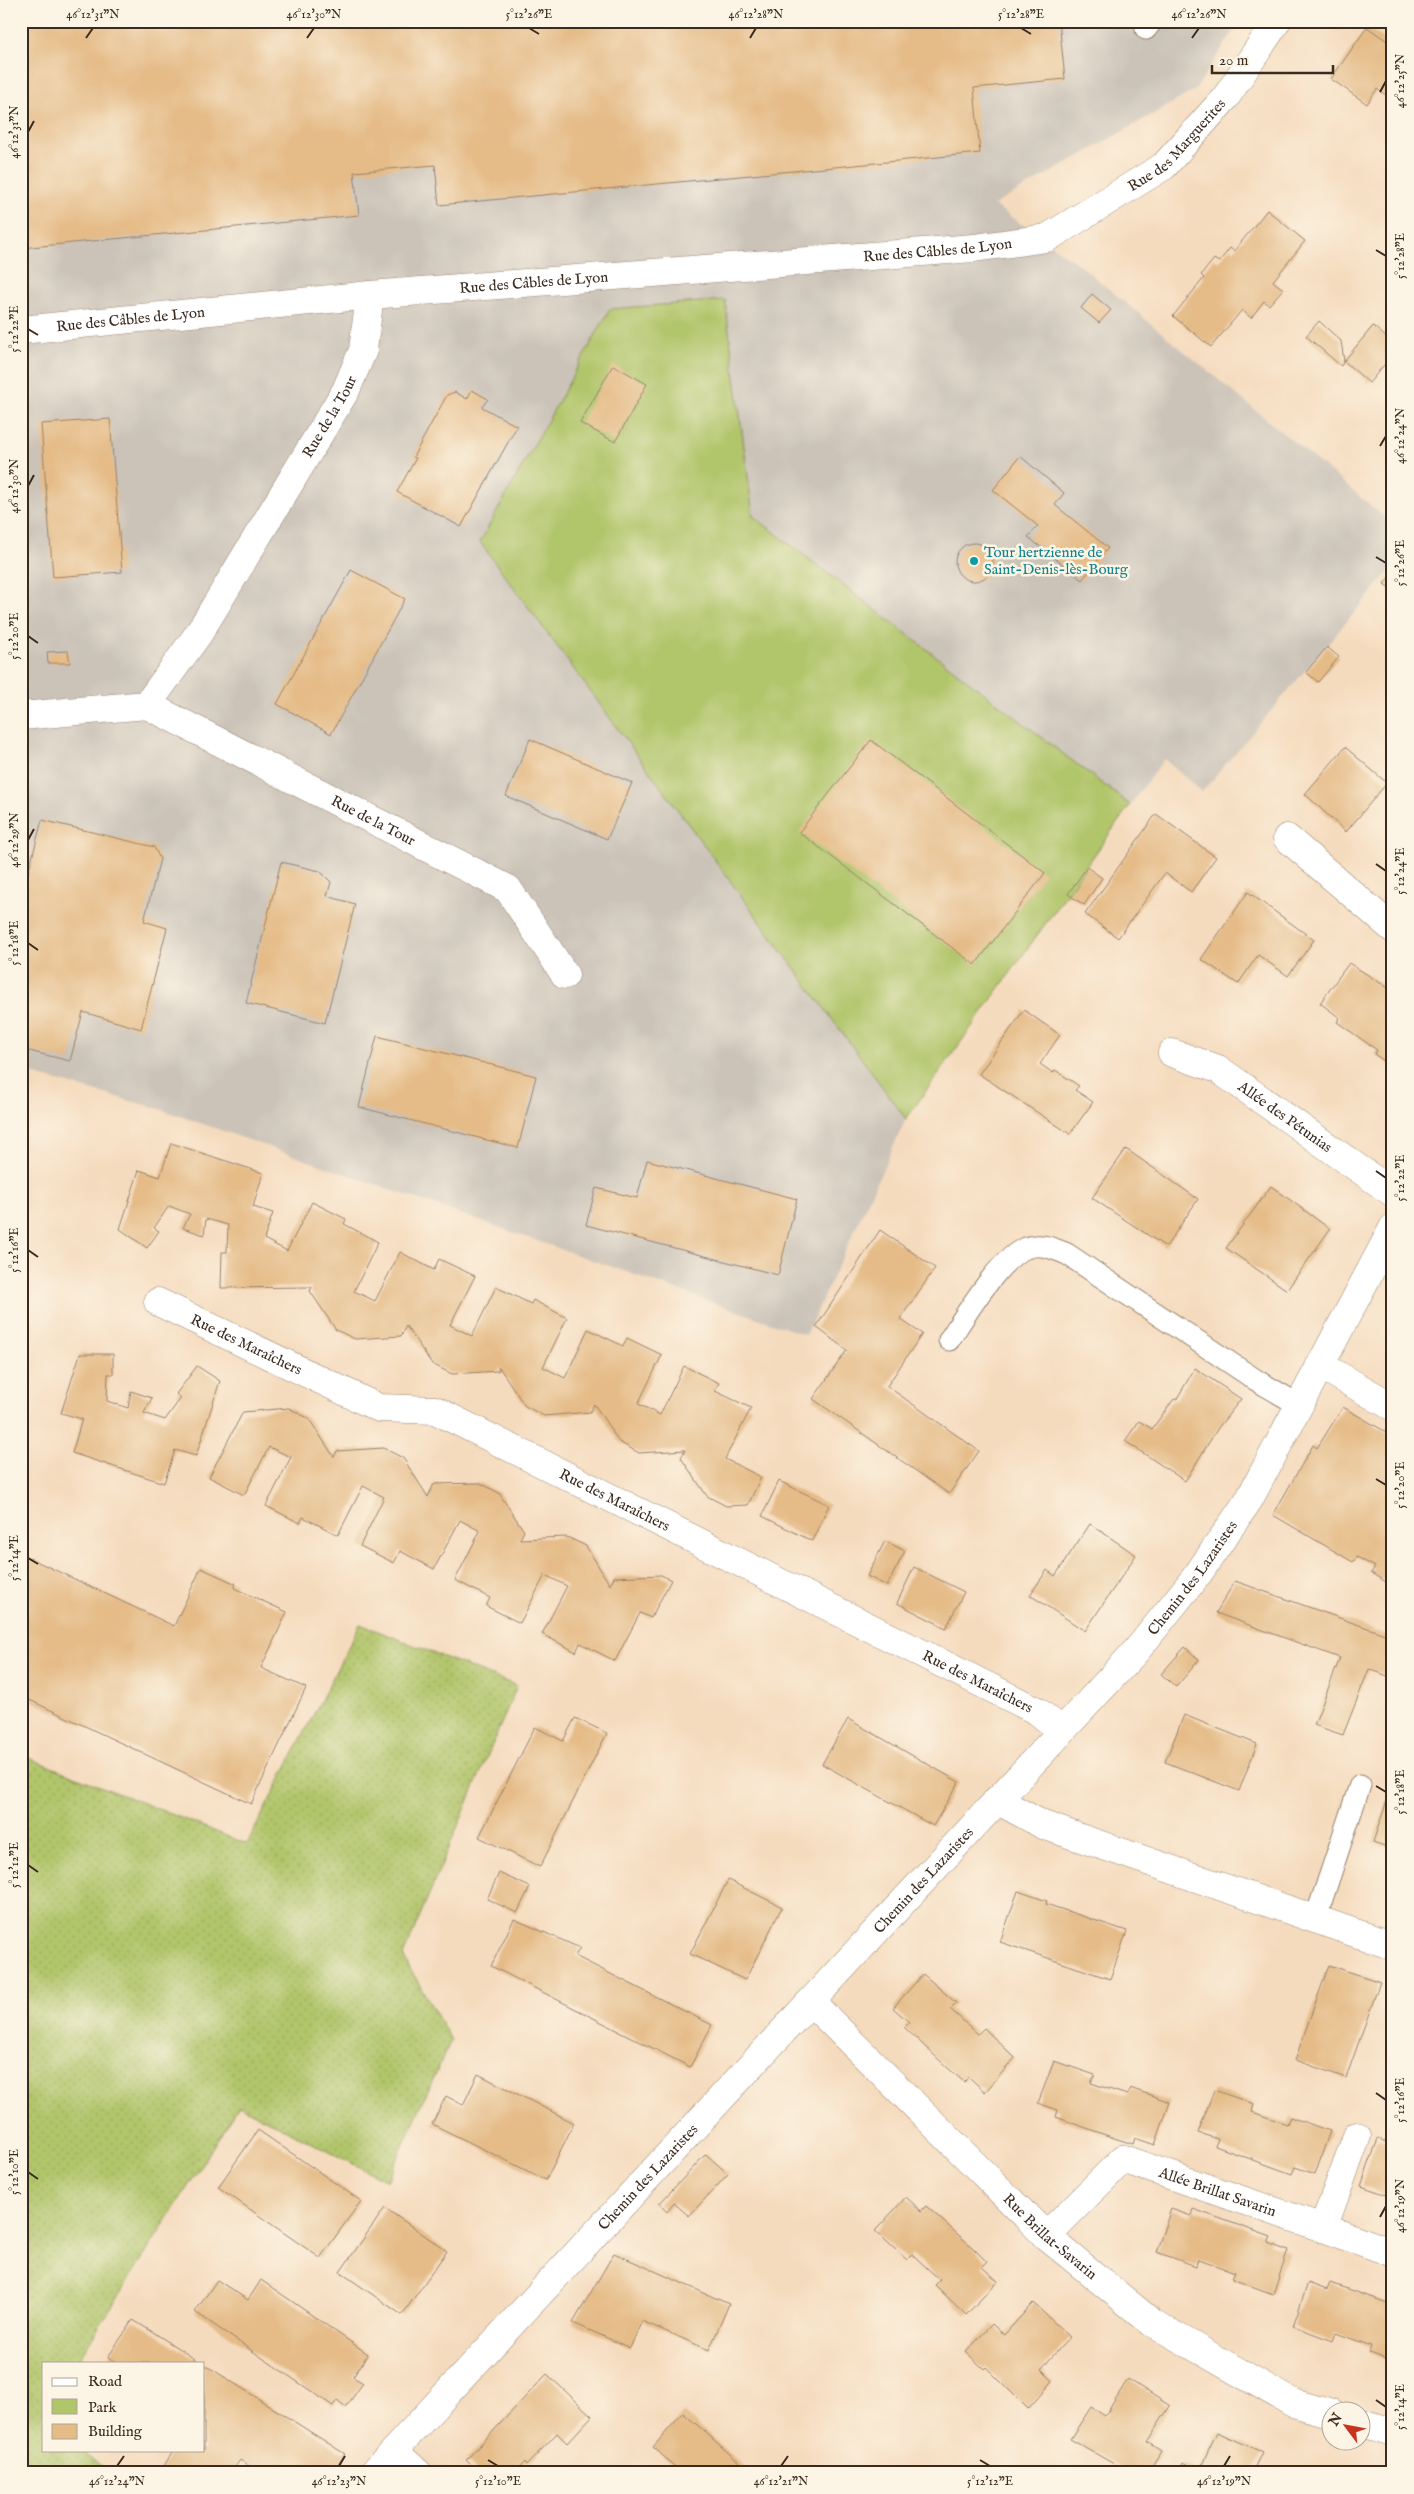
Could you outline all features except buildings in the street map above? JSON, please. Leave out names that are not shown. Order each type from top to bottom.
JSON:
[{"type":"street","name":"Rue des Marguerites","points":[[1047,238],[1164,166],[1226,97],[1277,21]]},
{"type":"street","name":"Rue des Câbles de Lyon","points":[[21,330],[370,295],[964,249],[1047,238]]},
{"type":"street","name":"Rue de la Tour","points":[[370,295],[364,350],[346,390],[199,634],[147,705],[508,889],[566,975]]},
{"type":"street","points":[[21,716],[147,705]]},
{"type":"street","points":[[1287,838],[1393,929]]},
{"type":"street","name":"Allée des Pétunias","points":[[1172,1053],[1218,1069],[1393,1193]]},
{"type":"street","name":"Chemin des Lazaristes","points":[[373,2473],[1137,1650],[1198,1574],[1250,1498],[1393,1228]]},
{"type":"street","name":"Rue des Maraîchers","points":[[158,1302],[379,1408],[435,1410],[1037,1711],[1061,1730]]},
{"type":"street","points":[[1320,1365],[1393,1407]]},
{"type":"street","points":[[996,1800],[1043,1825],[1393,1946]]},
{"type":"street","name":"Rue Brillat-Savarin","points":[[812,2002],[1046,2236],[1151,2322],[1293,2403],[1322,2411]]},
{"type":"street","points":[[1356,2136],[1323,2228],[1391,2252]]},
{"type":"street","name":"Allée Brillat Savarin","points":[[1046,2236],[1123,2159],[1323,2228]]},
{"type":"street","points":[[1372,2426],[1393,2432]]},
{"type":"street","points":[[394,2451],[418,2473]]},
{"type":"lane","points":[[949,1340],[987,1285],[1008,1259],[1026,1248],[1046,1246],[1067,1254],[1256,1380],[1299,1405]]},
{"type":"lane","points":[[1315,1920],[1360,1785]]},
{"type":"shaded area","points":[[21,21],[1240,21],[1195,90],[994,205],[1081,266],[1393,524],[1393,567],[1202,792],[1164,759],[1130,805],[753,516],[725,300],[480,541],[906,1119],[806,1335],[160,1109],[21,1071]]},
{"type":"green space","points":[[725,300],[753,516],[1130,805],[906,1119],[480,542],[610,309]]},
{"type":"green space","points":[[360,1624],[517,1686],[403,1956],[451,2040],[387,2181],[239,2106],[77,2362],[42,2362],[42,2452],[84,2452],[110,2473],[21,2473],[21,1755],[247,1844]]},
{"type":"place","name":"Tour hertzienne de Saint-Denis-lès-Bourg","points":[[974,561]]}]
